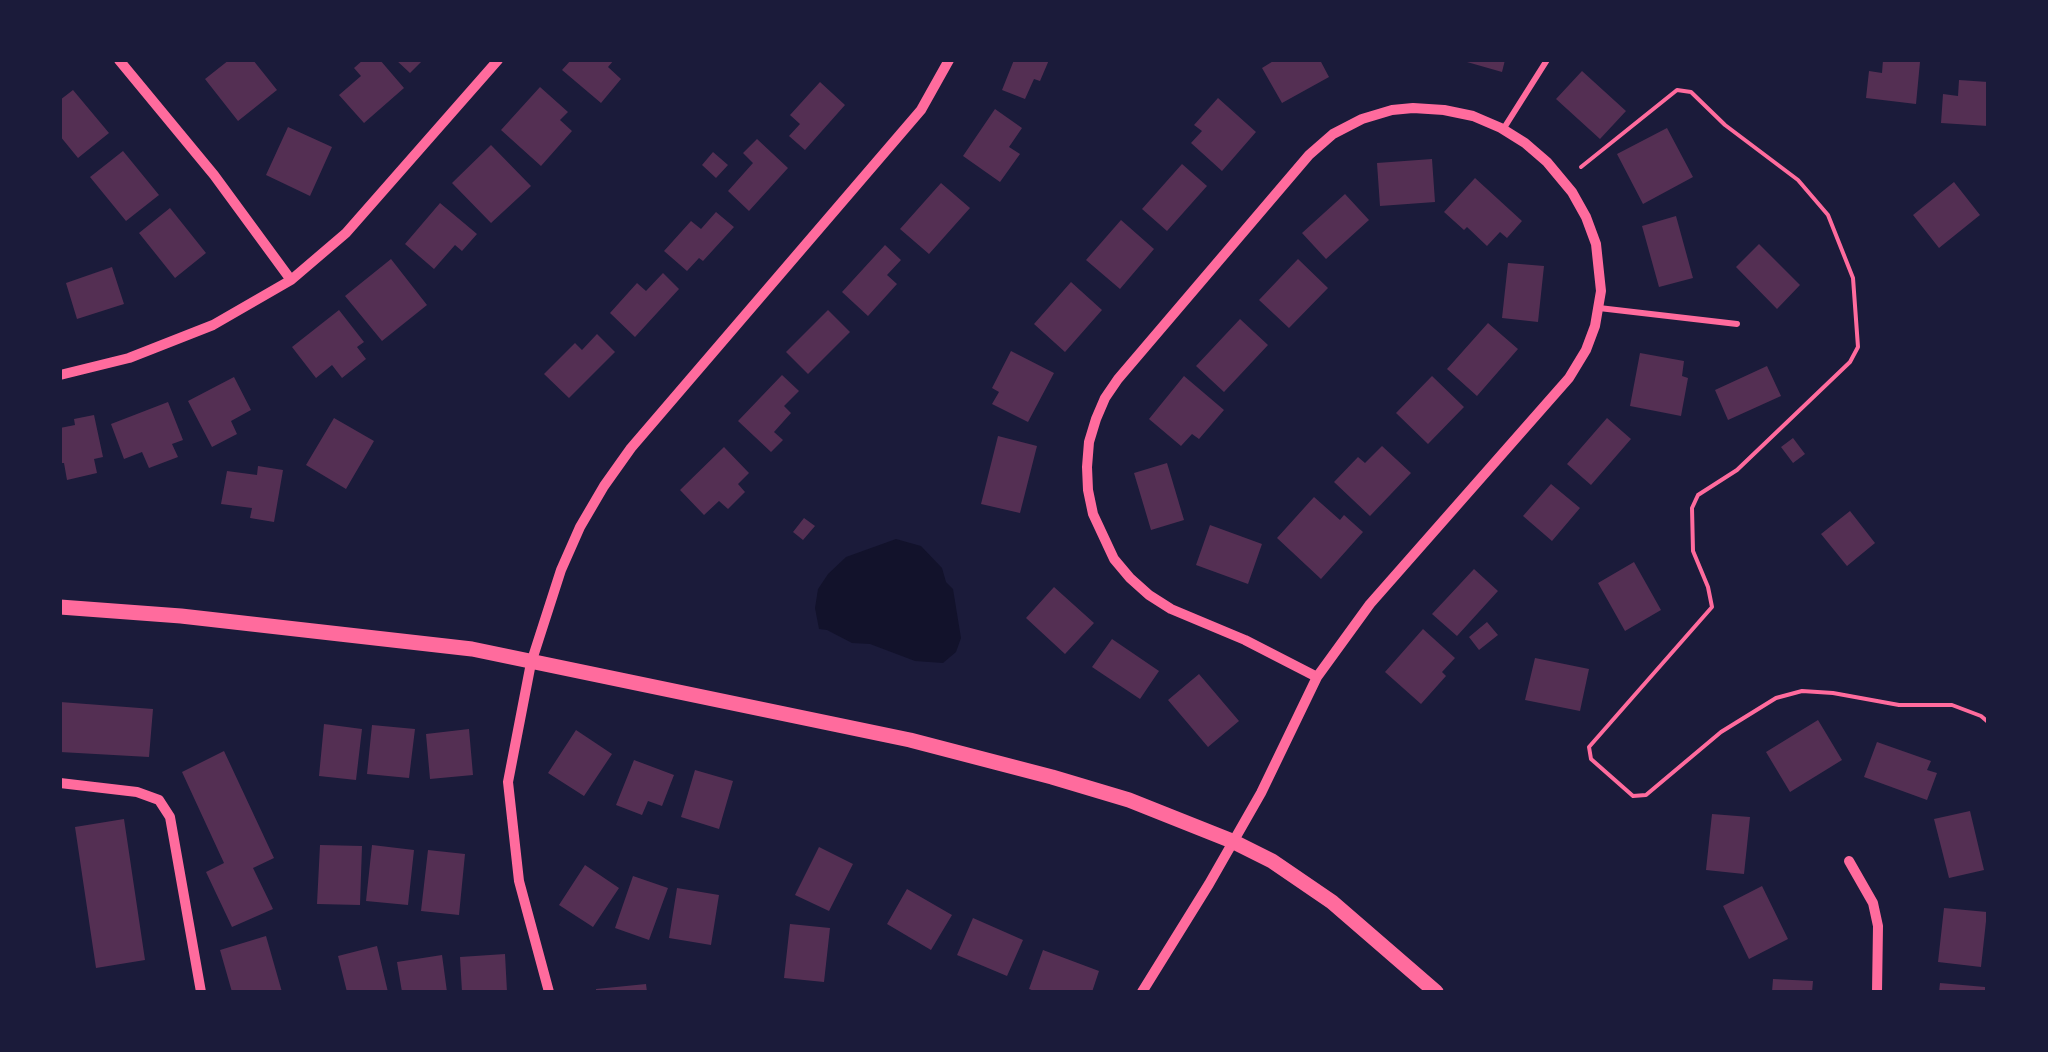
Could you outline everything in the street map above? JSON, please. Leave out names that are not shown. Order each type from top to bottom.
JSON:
[{"type":"main road","points":[[60,607],[182,616],[472,649],[910,740],[1052,777],[1129,800],[1272,861],[1332,902],[1436,992]]},
{"type":"street","points":[[118,60],[214,174],[291,280]]},
{"type":"street","points":[[60,375],[129,358],[213,326],[291,280],[346,233],[498,60]]},
{"type":"street","points":[[549,992],[519,881],[508,782],[532,663],[561,570],[580,527],[631,448],[921,110],[949,60]]},
{"type":"street","points":[[1142,992],[1261,793],[1317,678],[1370,604],[1569,378],[1586,350],[1601,291],[1596,244],[1586,216],[1547,162],[1503,129],[1473,116],[1444,110],[1392,110],[1362,119],[1309,154],[1118,379],[1096,419],[1087,467],[1090,502],[1102,537],[1130,578],[1171,610],[1246,640],[1317,678]]},
{"type":"street","points":[[60,783],[138,792],[159,800],[170,818],[201,992]]},
{"type":"street","points":[[1849,861],[1873,903],[1878,926],[1876,992]]},
{"type":"lane","points":[[1503,129],[1547,60]]},
{"type":"lane","points":[[1598,308],[1736,324]]},
{"type":"path","points":[[1581,167],[1677,90],[1691,92],[1725,125],[1798,180],[1828,215],[1853,278],[1858,347],[1850,362],[1737,470],[1698,495],[1692,508],[1693,551],[1712,607],[1589,748],[1591,759],[1633,796],[1646,795],[1721,732],[1776,698],[1802,691],[1898,705],[1952,706],[1988,722]]},
{"type":"shaded area","points":[[896,539],[921,546],[942,568],[953,589],[961,638],[956,652],[943,663],[915,661],[819,629],[815,608],[818,589],[828,574],[846,557]]},
{"type":"building","points":[[229,60],[253,60],[277,90],[238,121],[205,79]]},
{"type":"building","points":[[363,60],[380,60],[404,88],[364,123],[339,95],[361,76],[354,68]]},
{"type":"building","points":[[396,60],[423,60],[410,73]]},
{"type":"building","points":[[571,60],[614,60],[608,67],[621,79],[601,103],[562,70]]},
{"type":"building","points":[[1014,60],[1049,60],[1040,81],[1034,79],[1025,99],[1002,90]]},
{"type":"building","points":[[1275,60],[1320,60],[1329,77],[1282,103],[1262,68]]},
{"type":"building","points":[[1460,60],[1505,60],[1502,72]]},
{"type":"building","points":[[1883,60],[1920,62],[1916,104],[1866,98],[1869,71],[1882,73]]},
{"type":"building","points":[[1582,71],[1626,111],[1600,139],[1556,99]]},
{"type":"building","points":[[1959,80],[1988,82],[1988,126],[1941,123],[1943,94],[1958,96]]},
{"type":"building","points":[[820,82],[845,105],[805,150],[789,136],[800,124],[790,115]]},
{"type":"building","points":[[540,87],[568,112],[560,120],[572,131],[541,166],[501,130]]},
{"type":"building","points":[[73,90],[109,133],[78,158],[60,136],[60,100]]},
{"type":"building","points":[[1218,98],[1256,132],[1222,171],[1191,143],[1202,131],[1194,125]]},
{"type":"building","points":[[995,109],[1022,128],[1009,147],[1020,154],[1000,182],[963,156]]},
{"type":"building","points":[[288,127],[332,147],[310,196],[266,175]]},
{"type":"building","points":[[1667,128],[1693,177],[1643,204],[1617,154]]},
{"type":"building","points":[[757,139],[788,168],[749,211],[728,191],[753,163],[743,153]]},
{"type":"building","points":[[491,145],[531,186],[491,223],[452,183]]},
{"type":"building","points":[[123,151],[159,195],[126,221],[90,177]]},
{"type":"building","points":[[713,152],[728,165],[716,178],[702,165]]},
{"type":"building","points":[[1432,159],[1435,202],[1380,206],[1377,163]]},
{"type":"building","points":[[1182,164],[1207,186],[1167,231],[1142,209]]},
{"type":"building","points":[[1475,178],[1522,221],[1507,238],[1500,232],[1487,246],[1444,212]]},
{"type":"building","points":[[1954,182],[1980,215],[1939,248],[1913,215]]},
{"type":"building","points":[[941,183],[970,208],[929,254],[900,229]]},
{"type":"building","points":[[1345,194],[1369,220],[1326,259],[1302,233]]},
{"type":"building","points":[[440,203],[477,234],[462,251],[455,245],[434,269],[405,244]]},
{"type":"building","points":[[170,208],[206,253],[175,278],[139,233]]},
{"type":"building","points":[[716,212],[734,227],[703,261],[699,258],[687,271],[664,251],[691,221],[701,229]]},
{"type":"building","points":[[1676,216],[1693,278],[1659,287],[1642,226]]},
{"type":"building","points":[[1121,220],[1154,249],[1120,289],[1086,260]]},
{"type":"building","points":[[1759,244],[1800,285],[1777,309],[1736,267]]},
{"type":"building","points":[[885,245],[901,260],[887,275],[897,284],[868,316],[842,292]]},
{"type":"building","points":[[391,259],[427,305],[382,341],[345,296]]},
{"type":"building","points":[[1298,259],[1328,288],[1289,328],[1259,300]]},
{"type":"building","points":[[1508,263],[1544,266],[1538,322],[1502,318]]},
{"type":"building","points":[[112,267],[124,304],[77,319],[66,283]]},
{"type":"building","points":[[663,273],[679,289],[635,337],[610,313],[637,283],[646,291]]},
{"type":"building","points":[[1071,282],[1102,310],[1065,352],[1034,324]]},
{"type":"building","points":[[339,310],[364,342],[357,347],[366,359],[342,378],[332,365],[316,378],[292,347]]},
{"type":"building","points":[[828,310],[850,332],[808,374],[786,352]]},
{"type":"building","points":[[1240,319],[1268,345],[1224,392],[1196,366]]},
{"type":"building","points":[[1488,323],[1518,349],[1477,396],[1447,369]]},
{"type":"building","points":[[597,334],[615,352],[569,398],[544,374],[575,343],[582,350]]},
{"type":"building","points":[[1011,351],[1054,373],[1028,422],[992,404],[999,392],[992,388]]},
{"type":"building","points":[[1640,353],[1684,361],[1682,376],[1688,378],[1681,416],[1630,406]]},
{"type":"building","points":[[1767,366],[1781,396],[1728,420],[1715,390]]},
{"type":"building","points":[[782,375],[799,391],[784,406],[791,413],[774,432],[783,440],[771,452],[738,421]]},
{"type":"building","points":[[1184,376],[1224,410],[1199,439],[1192,434],[1181,446],[1149,419]]},
{"type":"building","points":[[1432,376],[1464,407],[1428,444],[1396,413]]},
{"type":"building","points":[[234,377],[251,410],[231,421],[237,434],[212,447],[188,401]]},
{"type":"building","points":[[168,402],[183,440],[172,444],[178,457],[149,468],[142,452],[124,459],[111,424]]},
{"type":"building","points":[[94,415],[103,457],[94,459],[97,473],[67,480],[64,463],[60,463],[60,428],[75,425],[74,419]]},
{"type":"building","points":[[334,418],[374,441],[346,489],[306,465]]},
{"type":"building","points":[[1607,418],[1631,439],[1591,485],[1567,464]]},
{"type":"building","points":[[998,436],[1037,446],[1020,513],[981,504]]},
{"type":"building","points":[[1793,438],[1805,454],[1793,463],[1781,447]]},
{"type":"building","points":[[1382,446],[1411,473],[1370,516],[1334,482],[1358,457],[1365,463]]},
{"type":"building","points":[[724,447],[749,473],[738,484],[745,492],[728,509],[719,501],[704,515],[680,490]]},
{"type":"building","points":[[1167,463],[1184,520],[1151,530],[1134,473]]},
{"type":"building","points":[[258,466],[283,470],[274,522],[250,518],[252,508],[221,504],[227,471],[257,475]]},
{"type":"building","points":[[1551,484],[1580,508],[1552,541],[1523,516]]},
{"type":"building","points":[[1314,497],[1340,520],[1344,515],[1363,532],[1321,579],[1277,538]]},
{"type":"building","points":[[1850,511],[1875,543],[1847,566],[1821,534]]},
{"type":"building","points":[[804,518],[815,526],[803,540],[793,532]]},
{"type":"building","points":[[1210,525],[1262,544],[1248,584],[1196,565]]},
{"type":"building","points":[[1634,562],[1661,610],[1625,631],[1598,583]]},
{"type":"building","points":[[1474,569],[1498,591],[1457,636],[1432,614]]},
{"type":"building","points":[[1054,587],[1094,623],[1065,654],[1026,618]]},
{"type":"building","points":[[1487,622],[1498,635],[1479,650],[1469,637]]},
{"type":"building","points":[[1423,629],[1455,658],[1442,672],[1446,676],[1421,704],[1385,672]]},
{"type":"building","points":[[1112,639],[1159,671],[1140,699],[1092,667]]},
{"type":"building","points":[[1535,658],[1589,669],[1580,711],[1525,700]]},
{"type":"building","points":[[1199,674],[1239,721],[1208,747],[1168,700]]},
{"type":"building","points":[[60,702],[153,709],[149,757],[60,752]]},
{"type":"building","points":[[1818,720],[1842,760],[1790,792],[1766,752]]},
{"type":"building","points":[[324,724],[362,729],[356,780],[319,776]]},
{"type":"building","points":[[372,725],[415,729],[409,778],[367,774]]},
{"type":"building","points":[[469,729],[473,775],[430,779],[426,734]]},
{"type":"building","points":[[576,730],[612,754],[584,796],[548,773]]},
{"type":"building","points":[[1877,742],[1931,761],[1927,770],[1937,773],[1927,800],[1864,777]]},
{"type":"building","points":[[224,751],[274,858],[253,868],[273,909],[232,927],[206,872],[224,863],[182,772]]},
{"type":"building","points":[[634,760],[674,775],[662,806],[648,801],[642,815],[616,805]]},
{"type":"building","points":[[695,770],[733,781],[719,829],[681,817]]},
{"type":"building","points":[[1970,811],[1984,870],[1949,878],[1934,819]]},
{"type":"building","points":[[1712,814],[1750,817],[1744,874],[1706,870]]},
{"type":"building","points":[[124,819],[145,960],[96,968],[75,827]]},
{"type":"building","points":[[320,845],[362,846],[360,905],[317,904]]},
{"type":"building","points":[[372,845],[414,850],[408,905],[366,901]]},
{"type":"building","points":[[819,847],[853,864],[829,911],[795,895]]},
{"type":"building","points":[[428,850],[465,854],[459,915],[421,911]]},
{"type":"building","points":[[585,865],[619,888],[593,927],[559,905]]},
{"type":"building","points":[[633,876],[668,888],[649,940],[615,928]]},
{"type":"building","points":[[1762,886],[1788,939],[1749,959],[1723,906]]},
{"type":"building","points":[[677,888],[719,895],[711,945],[669,938]]},
{"type":"building","points":[[907,889],[952,915],[931,950],[887,924]]},
{"type":"building","points":[[1944,908],[1987,912],[1981,967],[1938,962]]},
{"type":"building","points":[[973,918],[1023,940],[1007,976],[957,955]]},
{"type":"building","points":[[790,924],[830,928],[824,982],[784,978]]},
{"type":"building","points":[[266,936],[282,992],[232,992],[220,950]]},
{"type":"building","points":[[377,946],[388,992],[347,992],[338,956]]},
{"type":"building","points":[[1043,950],[1099,971],[1092,992],[1029,989]]},
{"type":"building","points":[[505,954],[507,992],[462,992],[460,957]]},
{"type":"building","points":[[442,955],[447,992],[402,992],[397,962]]},
{"type":"building","points":[[1773,979],[1813,981],[1812,992],[1772,992]]},
{"type":"building","points":[[1940,983],[1985,987],[1985,992],[1939,992]]},
{"type":"building","points":[[646,984],[647,992],[596,992],[596,989]]}]
